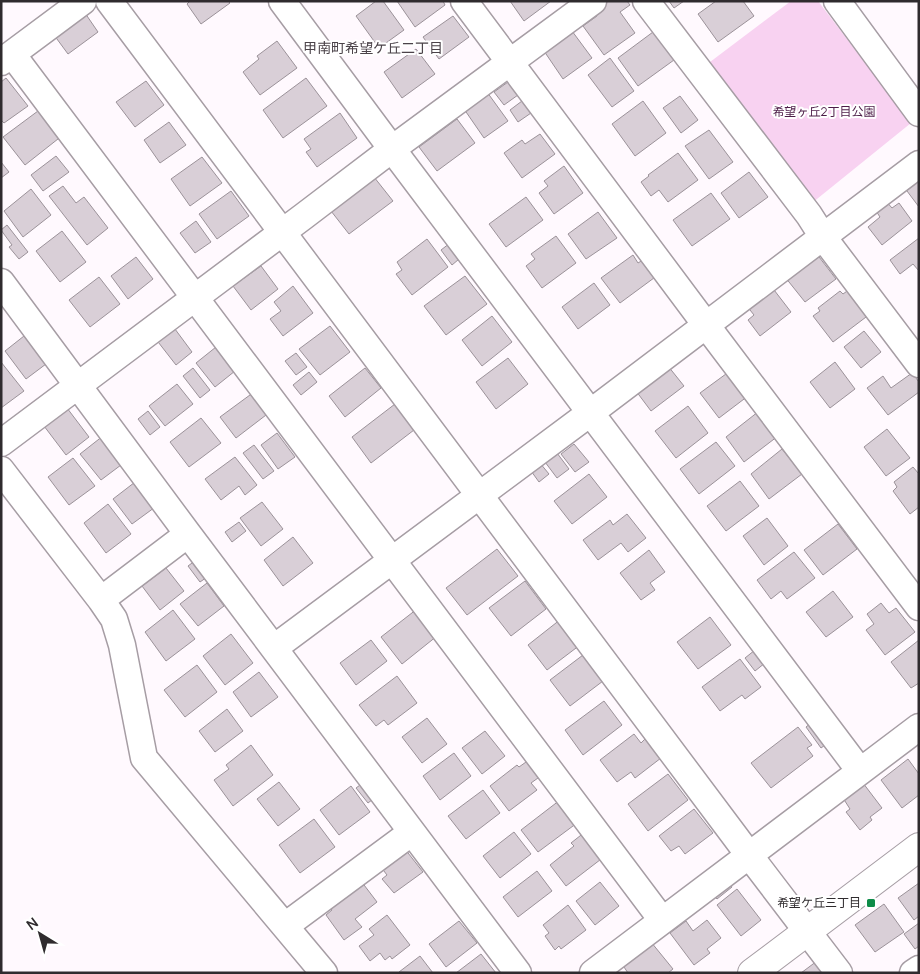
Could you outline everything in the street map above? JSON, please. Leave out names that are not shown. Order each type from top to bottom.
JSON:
[{"type":"street","points":[[83,1],[7,58],[195,297],[662,920]]},
{"type":"street","points":[[109,1],[839,973]]},
{"type":"street","points":[[282,1],[860,771]]},
{"type":"street","points":[[464,1],[919,607]]},
{"type":"street","points":[[1,443],[392,149],[593,1]]},
{"type":"street","points":[[646,1],[809,215],[823,237],[919,364]]},
{"type":"street","points":[[837,1],[919,112]]},
{"type":"street","points":[[274,648],[919,164]]},
{"type":"street","points":[[1,282],[518,973]]},
{"type":"street","points":[[1,470],[114,619],[122,645],[144,758],[324,973]]},
{"type":"street","points":[[101,600],[188,534]]},
{"type":"street","points":[[593,973],[919,727]]},
{"type":"street","points":[[285,926],[412,832]]},
{"type":"street","points":[[752,973],[919,847]]},
{"type":"street","points":[[913,973],[919,969]]},
{"type":"green space","name":"希望ヶ丘2丁目公園","points":[[791,1],[818,1],[911,123],[812,203],[710,62]]},
{"type":"building","points":[[190,1],[228,1],[230,3],[201,24],[187,4]]},
{"type":"building","points":[[376,1],[383,1],[404,30],[379,48],[356,16]]},
{"type":"building","points":[[397,1],[443,1],[445,5],[415,27]]},
{"type":"building","points":[[510,1],[551,1],[524,21]]},
{"type":"building","points":[[607,1],[627,1],[630,5],[620,12],[635,33],[604,55],[583,26],[597,16],[593,11]]},
{"type":"building","points":[[669,1],[684,1],[674,8]]},
{"type":"building","points":[[716,1],[743,1],[754,16],[718,42],[698,14]]},
{"type":"building","points":[[85,13],[98,32],[68,54],[54,35]]},
{"type":"building","points":[[453,16],[469,37],[439,59],[423,37]]},
{"type":"building","points":[[572,31],[592,58],[563,79],[544,51]]},
{"type":"building","points":[[653,32],[674,60],[638,86],[618,58]]},
{"type":"building","points":[[277,41],[297,68],[260,95],[243,72],[259,59],[257,56]]},
{"type":"building","points":[[416,49],[435,74],[402,98],[384,72]]},
{"type":"building","points":[[610,58],[634,91],[612,107],[588,75]]},
{"type":"building","points":[[6,78],[28,106],[4,123],[1,120],[1,82]]},
{"type":"building","points":[[306,78],[327,106],[283,138],[263,110]]},
{"type":"building","points":[[146,81],[164,105],[135,127],[116,102]]},
{"type":"building","points":[[508,82],[518,95],[504,105],[494,92]]},
{"type":"building","points":[[487,92],[508,121],[484,138],[464,109]]},
{"type":"building","points":[[680,96],[698,120],[681,133],[663,108]]},
{"type":"building","points":[[522,101],[531,113],[518,122],[510,110]]},
{"type":"building","points":[[643,101],[666,133],[635,156],[612,124]]},
{"type":"building","points":[[42,108],[63,135],[25,165],[3,137]]},
{"type":"building","points":[[340,113],[357,138],[317,167],[306,152],[311,149],[304,139]]},
{"type":"building","points":[[457,119],[475,143],[437,171],[419,147]]},
{"type":"building","points":[[169,122],[186,145],[160,163],[144,140]]},
{"type":"building","points":[[709,130],[733,162],[709,179],[685,146]]},
{"type":"building","points":[[540,134],[555,154],[522,178],[504,153],[522,140],[525,144]]},
{"type":"building","points":[[678,153],[698,180],[668,202],[659,190],[651,196],[641,182]]},
{"type":"building","points":[[56,156],[69,172],[43,191],[31,175]]},
{"type":"building","points":[[202,157],[222,183],[190,206],[171,179]]},
{"type":"building","points":[[1,162],[9,172],[1,178]]},
{"type":"building","points":[[564,166],[583,193],[554,214],[539,193],[548,186],[544,181]]},
{"type":"building","points":[[749,172],[768,197],[739,218],[721,193]]},
{"type":"building","points":[[919,176],[919,207],[904,187]]},
{"type":"building","points":[[374,177],[393,201],[349,234],[331,211]]},
{"type":"building","points":[[63,186],[76,203],[84,197],[108,228],[87,245],[49,196]]},
{"type":"building","points":[[31,189],[51,215],[23,237],[4,211]]},
{"type":"building","points":[[231,191],[249,216],[217,239],[199,214]]},
{"type":"building","points":[[711,193],[730,219],[692,246],[673,220]]},
{"type":"building","points":[[526,197],[543,220],[506,247],[489,224]]},
{"type":"building","points":[[885,200],[892,208],[899,203],[912,221],[882,245],[868,227],[880,217],[874,208]]},
{"type":"building","points":[[598,212],[617,238],[586,259],[568,234]]},
{"type":"building","points":[[196,221],[211,242],[195,253],[180,233]]},
{"type":"building","points":[[7,225],[28,252],[19,259],[9,247],[12,245],[1,230]]},
{"type":"building","points":[[62,231],[86,262],[60,282],[36,251]]},
{"type":"building","points":[[556,236],[576,263],[542,288],[526,266],[535,259],[531,254]]},
{"type":"building","points":[[919,238],[919,271],[913,264],[900,274],[890,260]]},
{"type":"building","points":[[427,239],[448,267],[412,295],[396,274],[402,270],[397,262]]},
{"type":"building","points":[[454,240],[465,254],[452,265],[441,250]]},
{"type":"building","points":[[816,253],[836,279],[805,302],[785,277]]},
{"type":"building","points":[[633,255],[638,263],[646,258],[658,275],[620,303],[601,278]]},
{"type":"building","points":[[136,257],[153,279],[128,299],[111,276]]},
{"type":"building","points":[[261,266],[278,289],[251,310],[233,286]]},
{"type":"building","points":[[465,276],[487,304],[446,335],[424,306]]},
{"type":"building","points":[[99,277],[120,304],[90,327],[69,300]]},
{"type":"building","points":[[594,283],[610,305],[578,329],[562,307]]},
{"type":"building","points":[[293,286],[313,313],[283,336],[270,319],[281,311],[274,302]]},
{"type":"building","points":[[771,286],[791,312],[760,336],[748,320],[754,315],[746,305]]},
{"type":"building","points":[[854,286],[874,311],[833,342],[813,316],[820,311],[818,308],[840,291],[843,294]]},
{"type":"building","points":[[492,316],[512,342],[482,366],[462,340]]},
{"type":"building","points":[[172,325],[192,352],[176,365],[155,338]]},
{"type":"building","points":[[330,326],[350,352],[320,375],[299,349]]},
{"type":"building","points":[[864,331],[881,352],[861,368],[844,347]]},
{"type":"building","points":[[24,336],[46,364],[26,379],[5,351]]},
{"type":"building","points":[[216,347],[235,371],[215,387],[196,363]]},
{"type":"building","points":[[296,353],[307,367],[296,375],[285,361]]},
{"type":"building","points":[[508,358],[528,384],[496,409],[476,382]]},
{"type":"building","points":[[1,362],[24,391],[1,408]]},
{"type":"building","points":[[835,362],[855,389],[830,408],[810,382]]},
{"type":"building","points":[[668,366],[684,386],[651,411],[636,391]]},
{"type":"building","points":[[193,368],[210,390],[200,398],[183,376]]},
{"type":"building","points":[[365,368],[381,388],[345,417],[329,396]]},
{"type":"building","points":[[730,371],[748,396],[719,418],[700,393]]},
{"type":"building","points":[[309,372],[317,382],[301,395],[293,385]]},
{"type":"building","points":[[912,373],[919,382],[919,392],[888,415],[867,388],[883,376],[891,388]]},
{"type":"building","points":[[177,384],[193,404],[165,426],[149,406]]},
{"type":"building","points":[[254,392],[270,412],[236,438],[220,417]]},
{"type":"building","points":[[395,404],[414,430],[371,463],[352,437]]},
{"type":"building","points":[[688,406],[708,433],[676,458],[655,431]]},
{"type":"building","points":[[67,408],[89,437],[66,455],[44,426]]},
{"type":"building","points":[[763,408],[782,433],[744,462],[726,437]]},
{"type":"building","points":[[148,411],[160,427],[150,435],[138,419]]},
{"type":"building","points":[[201,418],[221,443],[189,467],[170,442]]},
{"type":"building","points":[[887,429],[910,458],[886,476],[864,447]]},
{"type":"building","points":[[108,432],[129,459],[101,480],[80,454]]},
{"type":"building","points":[[277,433],[295,457],[278,469],[261,445]]},
{"type":"building","points":[[716,442],[735,466],[699,494],[680,469]]},
{"type":"building","points":[[574,444],[589,462],[575,472],[561,454]]},
{"type":"building","points":[[254,445],[274,471],[263,479],[243,453]]},
{"type":"building","points":[[782,449],[802,474],[769,499],[751,474]]},
{"type":"building","points":[[557,453],[569,469],[557,478],[545,462]]},
{"type":"building","points":[[235,457],[257,485],[245,495],[239,486],[221,500],[205,479]]},
{"type":"building","points":[[535,457],[549,474],[539,482],[526,464]]},
{"type":"building","points":[[73,458],[95,486],[69,505],[48,477]]},
{"type":"building","points":[[913,467],[919,474],[919,507],[910,514],[893,491],[897,487],[894,482]]},
{"type":"building","points":[[589,474],[607,497],[572,524],[554,501]]},
{"type":"building","points":[[139,479],[158,505],[132,524],[113,499]]},
{"type":"building","points":[[740,481],[759,506],[726,531],[707,506]]},
{"type":"building","points":[[262,502],[283,529],[261,546],[240,518]]},
{"type":"building","points":[[108,504],[131,534],[106,553],[84,523]]},
{"type":"building","points":[[627,514],[646,538],[628,552],[621,543],[598,560],[583,540],[610,520],[613,525]]},
{"type":"building","points":[[767,518],[788,546],[764,565],[743,536]]},
{"type":"building","points":[[239,522],[246,531],[232,542],[225,532]]},
{"type":"building","points":[[838,524],[857,549],[823,575],[804,550]]},
{"type":"building","points":[[293,537],[313,563],[283,586],[264,560]]},
{"type":"building","points":[[497,549],[518,576],[467,615],[446,588]]},
{"type":"building","points":[[649,550],[665,572],[650,583],[655,590],[641,600],[620,573]]},
{"type":"building","points":[[794,552],[815,578],[787,599],[781,591],[771,599],[757,580]]},
{"type":"building","points":[[200,557],[213,573],[200,582],[188,566]]},
{"type":"building","points":[[166,568],[184,591],[160,610],[142,586]]},
{"type":"building","points":[[525,581],[546,609],[511,636],[489,608]]},
{"type":"building","points":[[207,583],[224,606],[198,626],[180,604]]},
{"type":"building","points":[[833,591],[853,617],[826,637],[806,612]]},
{"type":"building","points":[[881,603],[889,613],[896,608],[915,632],[885,655],[866,630],[874,624],[867,614]]},
{"type":"building","points":[[417,609],[437,636],[402,664],[381,637]]},
{"type":"building","points":[[173,610],[195,639],[166,661],[145,632]]},
{"type":"building","points":[[710,617],[731,645],[698,669],[677,642]]},
{"type":"building","points":[[561,619],[580,645],[547,670],[528,645]]},
{"type":"building","points":[[231,634],[253,663],[225,685],[203,656]]},
{"type":"building","points":[[371,640],[387,661],[356,685],[340,663]]},
{"type":"building","points":[[919,640],[919,683],[911,688],[891,662]]},
{"type":"building","points":[[760,646],[770,659],[755,671],[745,658]]},
{"type":"building","points":[[583,655],[603,681],[570,706],[550,680]]},
{"type":"building","points":[[740,659],[761,687],[745,699],[742,695],[720,711],[702,687]]},
{"type":"building","points":[[197,665],[217,692],[185,717],[164,690]]},
{"type":"building","points":[[259,672],[278,697],[251,717],[233,692]]},
{"type":"building","points":[[397,676],[417,703],[388,725],[384,720],[376,726],[359,705]]},
{"type":"building","points":[[604,701],[622,725],[583,755],[565,730]]},
{"type":"building","points":[[227,709],[243,731],[215,752],[199,731]]},
{"type":"building","points":[[427,718],[447,744],[422,763],[402,737]]},
{"type":"building","points":[[816,719],[832,740],[821,748],[806,727]]},
{"type":"building","points":[[798,727],[812,745],[807,748],[813,756],[771,788],[751,763]]},
{"type":"building","points":[[485,731],[505,756],[482,774],[462,748]]},
{"type":"building","points":[[634,734],[641,743],[646,738],[661,758],[635,778],[631,772],[617,782],[600,760]]},
{"type":"building","points":[[251,745],[273,775],[233,806],[214,780],[229,769],[226,765]]},
{"type":"building","points":[[454,753],[471,776],[440,800],[423,776]]},
{"type":"building","points":[[533,757],[545,773],[531,783],[537,790],[509,811],[490,786],[517,765],[519,767]]},
{"type":"building","points":[[908,759],[919,774],[919,795],[902,808],[881,780]]},
{"type":"building","points":[[668,774],[688,800],[648,831],[628,804]]},
{"type":"building","points":[[371,777],[382,792],[368,803],[356,788]]},
{"type":"building","points":[[279,782],[300,809],[278,826],[257,799]]},
{"type":"building","points":[[863,783],[882,808],[870,817],[872,820],[860,830],[846,812],[850,809],[843,798]]},
{"type":"building","points":[[351,786],[370,812],[339,835],[320,810]]},
{"type":"building","points":[[483,790],[500,813],[466,839],[448,816]]},
{"type":"building","points":[[560,800],[577,823],[538,852],[521,830]]},
{"type":"building","points":[[694,809],[713,833],[685,854],[679,846],[671,851],[659,836]]},
{"type":"building","points":[[314,819],[335,847],[300,873],[279,845]]},
{"type":"building","points":[[590,828],[609,853],[566,886],[550,865],[574,846],[571,843]]},
{"type":"building","points":[[514,832],[531,854],[500,878],[483,856]]},
{"type":"building","points":[[401,844],[423,872],[394,893],[382,879],[387,875],[377,862]]},
{"type":"building","points":[[537,871],[552,891],[518,917],[503,897]]},
{"type":"building","points":[[727,880],[732,887],[717,899],[711,892]]},
{"type":"building","points":[[361,881],[377,902],[355,919],[362,927],[344,940],[326,915],[332,910],[328,905]]},
{"type":"building","points":[[600,882],[619,906],[595,925],[576,901]]},
{"type":"building","points":[[919,883],[919,916],[914,920],[898,898]]},
{"type":"building","points":[[737,889],[761,920],[741,936],[717,905]]},
{"type":"building","points":[[884,904],[904,932],[875,952],[855,925]]},
{"type":"building","points":[[568,905],[586,930],[561,949],[559,946],[555,950],[545,936],[549,933],[543,925]]},
{"type":"building","points":[[387,915],[410,945],[392,959],[390,956],[385,960],[380,953],[370,961],[359,946],[374,935],[369,929]]},
{"type":"building","points":[[707,920],[721,938],[707,949],[710,953],[694,965],[670,933],[686,921],[693,931]]},
{"type":"building","points":[[459,921],[477,943],[446,967],[429,944]]},
{"type":"building","points":[[919,923],[919,946],[915,949],[904,934]]},
{"type":"building","points":[[651,942],[673,969],[668,973],[628,973],[622,964]]},
{"type":"building","points":[[481,954],[496,973],[456,973]]},
{"type":"building","points":[[420,956],[433,973],[399,972]]},
{"type":"building","points":[[821,958],[831,973],[801,973]]},
{"type":"place","name":"希望ケ丘三丁目","points":[[871,903]]},
{"type":"district","name":"甲南町希望ケ丘二丁目","points":[[373,48]]}]
